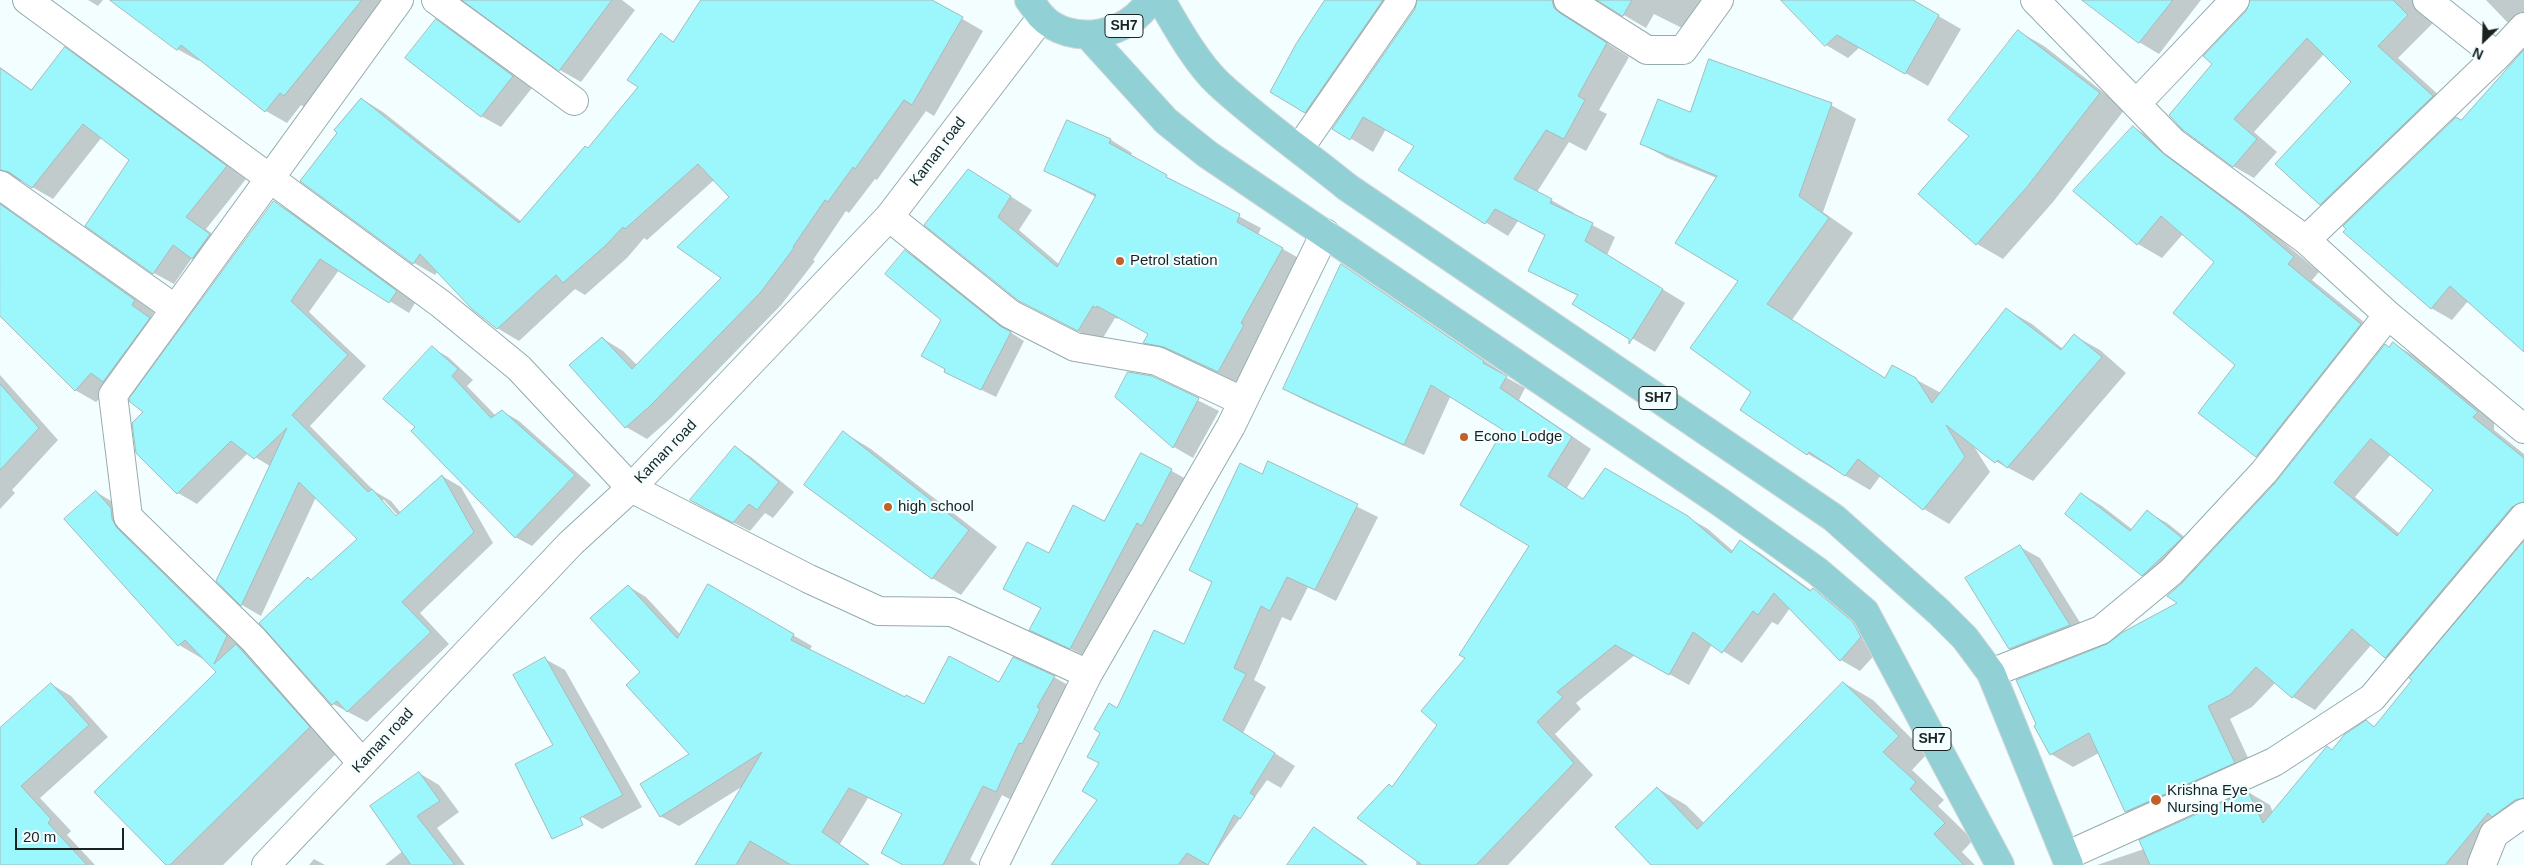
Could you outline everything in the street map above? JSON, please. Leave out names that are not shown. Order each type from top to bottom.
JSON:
[{"type":"main road","name":"SH7","points":[[1036,9],[1064,30],[1088,35],[1109,32],[1129,23],[1145,9],[1150,0]]},
{"type":"main road","name":"SH7","points":[[1161,0],[1182,36],[1218,83],[1347,187],[1834,518],[1939,612],[1964,638],[1991,673],[2068,860]]},
{"type":"main road","name":"SH7","points":[[1088,35],[1166,121],[1207,154],[1720,502],[1817,571],[1865,612],[2000,865]]},
{"type":"street","points":[[27,0],[441,304],[519,368],[631,488],[809,579],[879,611],[952,612],[1088,674]]},
{"type":"street","points":[[362,764],[254,640],[128,517],[112,395],[399,0]]},
{"type":"street","points":[[436,0],[574,102]]},
{"type":"street","points":[[1299,149],[1402,0]]},
{"type":"street","points":[[1568,0],[1647,50],[1683,50],[1719,0]]},
{"type":"street","points":[[2035,0],[2172,142],[2306,240],[2388,315],[2524,428]]},
{"type":"street","points":[[2136,104],[2235,0]]},
{"type":"street","points":[[2427,0],[2497,56]]},
{"type":"street","name":"Kaman road","points":[[266,865],[571,543],[631,488],[889,217],[1036,9]]},
{"type":"street","points":[[2306,240],[2497,56],[2524,27]]},
{"type":"street","points":[[0,185],[174,308]]},
{"type":"street","points":[[889,217],[1010,314],[1075,347],[1157,361],[1242,401]]},
{"type":"street","points":[[994,865],[1088,674],[1230,426],[1325,233]]},
{"type":"street","points":[[1991,673],[2100,630],[2171,572],[2264,472],[2388,315]]},
{"type":"street","points":[[2068,860],[2274,762],[2372,698],[2524,517]]},
{"type":"street","points":[[2483,865],[2494,834],[2524,813]]},
{"type":"building","points":[[110,0],[362,0],[284,96],[280,93],[265,112],[181,45],[177,50]]},
{"type":"building","points":[[462,0],[612,0],[559,71]]},
{"type":"building","points":[[701,0],[932,0],[963,17],[912,105],[904,100],[855,169],[853,167],[828,202],[825,200],[794,248],[760,293],[650,406],[625,428],[569,365],[602,337],[632,369],[721,278],[677,247],[729,197],[698,164],[625,229],[623,227],[606,245],[563,283],[556,275],[497,329],[472,309],[420,254],[413,264],[300,181],[337,133],[334,130],[361,98],[519,223],[585,146],[588,148],[638,87],[627,80],[661,33],[673,42]]},
{"type":"building","points":[[1325,0],[1383,0],[1305,113],[1270,92],[1296,44]]},
{"type":"building","points":[[1417,0],[1552,0],[1554,8],[1560,13],[1607,43],[1578,96],[1585,100],[1564,139],[1546,130],[1514,179],[1552,199],[1550,203],[1593,223],[1585,241],[1663,289],[1629,344],[1629,339],[1572,304],[1578,295],[1528,271],[1545,235],[1495,209],[1485,224],[1398,170],[1414,146],[1363,117],[1350,140],[1332,129],[1415,9]]},
{"type":"building","points":[[1597,0],[1632,0],[1623,16]]},
{"type":"building","points":[[1781,0],[1913,0],[1939,15],[1905,74],[1837,35],[1825,46]]},
{"type":"building","points":[[2082,0],[2173,0],[2139,43]]},
{"type":"building","points":[[2250,0],[2393,0],[2408,15],[2378,46],[2433,96],[2320,205],[2275,164],[2351,82],[2307,38],[2234,119],[2257,139],[2233,167],[2183,130],[2169,115],[2212,64],[2203,56],[2246,11]]},
{"type":"building","points":[[436,19],[513,76],[481,117],[405,58]]},
{"type":"building","points":[[2018,30],[2100,93],[2027,187],[1976,245],[1918,194],[1969,136],[1948,120]]},
{"type":"building","points":[[65,47],[227,166],[186,217],[210,234],[192,259],[173,245],[153,274],[85,226],[129,160],[83,124],[32,188],[9,172],[0,170],[0,68],[31,90]]},
{"type":"building","points":[[2524,50],[2524,352],[2450,286],[2431,309],[2343,232],[2346,229],[2343,226],[2456,117],[2461,120]]},
{"type":"building","points":[[1709,59],[1832,103],[1799,196],[1829,218],[1767,304],[1885,378],[1892,365],[1916,378],[1932,403],[2006,308],[2061,350],[2074,334],[2102,357],[2007,468],[1998,460],[1995,463],[1946,425],[1965,457],[1923,510],[1858,459],[1845,476],[1809,452],[1807,455],[1740,410],[1751,392],[1690,348],[1738,281],[1675,243],[1717,176],[1640,144],[1658,99],[1690,112]]},
{"type":"building","points":[[1067,120],[1111,139],[1109,143],[1167,175],[1166,177],[1240,214],[1237,222],[1283,248],[1241,323],[1244,325],[1218,372],[1164,347],[1143,343],[1148,334],[1097,306],[1096,308],[1093,306],[1078,331],[1019,301],[924,225],[968,169],[1011,196],[998,217],[1057,267],[1096,195],[1044,171]]},
{"type":"building","points":[[2133,126],[2164,154],[2243,213],[2294,257],[2288,264],[2361,324],[2256,457],[2198,413],[2235,365],[2173,313],[2214,262],[2161,216],[2137,245],[2073,191]]},
{"type":"building","points":[[274,201],[397,291],[389,303],[320,259],[291,301],[348,355],[292,415],[368,492],[372,489],[396,516],[442,475],[474,532],[402,602],[431,632],[347,712],[337,701],[332,705],[259,623],[308,577],[311,580],[357,539],[299,482],[241,606],[216,581],[287,428],[254,459],[231,441],[177,494],[136,453],[132,423],[143,412],[130,402],[129,399]]},
{"type":"building","points":[[0,204],[135,300],[132,305],[150,318],[103,382],[91,373],[75,391],[0,316]]},
{"type":"building","points":[[905,250],[1000,326],[1011,332],[981,390],[944,372],[945,369],[921,356],[941,320],[885,274]]},
{"type":"building","points":[[1341,264],[1484,361],[1483,363],[1507,376],[1500,388],[1572,437],[1548,476],[1583,499],[1605,468],[1688,516],[1731,553],[1740,540],[1810,591],[1813,588],[1853,622],[1861,637],[1840,661],[1774,593],[1758,615],[1753,611],[1722,653],[1693,632],[1669,675],[1615,645],[1557,692],[1563,697],[1537,722],[1574,763],[1476,865],[1422,865],[1357,818],[1389,784],[1392,787],[1437,725],[1421,711],[1465,658],[1459,655],[1529,546],[1460,505],[1503,430],[1431,385],[1404,445],[1283,389]]},
{"type":"building","points":[[2393,342],[2478,412],[2473,417],[2524,458],[2524,502],[2512,507],[2385,658],[2352,629],[2292,698],[2256,667],[2230,695],[2208,706],[2235,763],[2125,812],[2089,733],[2050,755],[2034,726],[2036,724],[2016,680],[2107,644],[2123,632],[2177,603],[2167,596],[2182,583],[2275,483],[2385,344],[2389,347]],"holes":[[[2371,439],[2433,490],[2397,536],[2334,483]]]},
{"type":"building","points":[[432,346],[458,369],[452,376],[491,418],[502,410],[575,475],[515,538],[411,431],[415,427],[383,399]]},
{"type":"building","points":[[1128,372],[1152,376],[1199,398],[1173,448],[1115,397]]},
{"type":"building","points":[[0,384],[39,428],[0,470]]},
{"type":"building","name":"high school","points":[[843,431],[969,530],[932,579],[804,485]]},
{"type":"building","points":[[735,446],[779,482],[757,510],[749,504],[733,523],[690,500]]},
{"type":"building","points":[[1141,453],[1172,469],[1142,526],[1137,523],[1070,649],[1029,630],[1041,608],[1003,589],[1027,542],[1049,553],[1073,505],[1104,521]]},
{"type":"building","points":[[1268,461],[1358,504],[1315,590],[1287,577],[1270,611],[1261,606],[1234,668],[1246,674],[1223,720],[1275,753],[1250,793],[1255,796],[1240,819],[1234,815],[1208,865],[1187,853],[1178,865],[1051,865],[1097,800],[1082,791],[1099,763],[1087,757],[1100,733],[1094,729],[1109,703],[1117,708],[1154,630],[1184,644],[1212,582],[1189,570],[1240,463],[1262,474]]},
{"type":"building","points":[[96,491],[111,508],[112,519],[117,528],[227,636],[214,664],[236,644],[310,727],[170,865],[166,865],[94,792],[216,672],[185,640],[178,646],[64,519]]},
{"type":"building","points":[[2081,493],[2130,531],[2147,510],[2182,538],[2142,576],[2065,514]]},
{"type":"building","points":[[2524,541],[2524,798],[2515,800],[2492,817],[2488,813],[2445,865],[2150,865],[2139,840],[2248,791],[2263,823],[2327,746],[2332,750],[2344,735],[2366,720],[2374,727],[2412,680],[2409,678]]},
{"type":"building","points":[[2020,545],[2070,625],[2009,649],[1965,578]]},
{"type":"building","points":[[708,584],[794,634],[791,640],[905,697],[906,695],[924,704],[949,656],[999,682],[1013,657],[1055,676],[1037,707],[1040,709],[1022,744],[1019,743],[996,792],[983,786],[943,865],[903,865],[881,853],[902,814],[849,788],[822,832],[869,865],[791,865],[750,841],[736,865],[695,865],[762,752],[660,817],[640,784],[689,754],[626,685],[640,672],[590,618],[628,585],[677,638]]},
{"type":"building","points":[[545,657],[623,795],[580,818],[583,825],[552,839],[515,764],[553,745],[513,675]]},
{"type":"building","points":[[1843,682],[1899,736],[1883,752],[1916,782],[1910,789],[1945,823],[1934,834],[1964,865],[1651,865],[1615,827],[1657,787],[1697,829]]},
{"type":"building","points":[[51,683],[89,725],[21,786],[51,819],[48,823],[87,865],[0,865],[0,728]]},
{"type":"building","points":[[419,772],[440,801],[417,816],[455,865],[411,865],[370,806]]},
{"type":"building","points":[[1314,827],[1367,865],[1287,865]]},
{"type":"place","name":"Petrol station","points":[[1120,261]]},
{"type":"place","name":"Econo Lodge","points":[[1464,437]]},
{"type":"place","name":"high school","points":[[888,507]]},
{"type":"place","name":"Krishna Eye Nursing Home","points":[[2156,800]]}]
